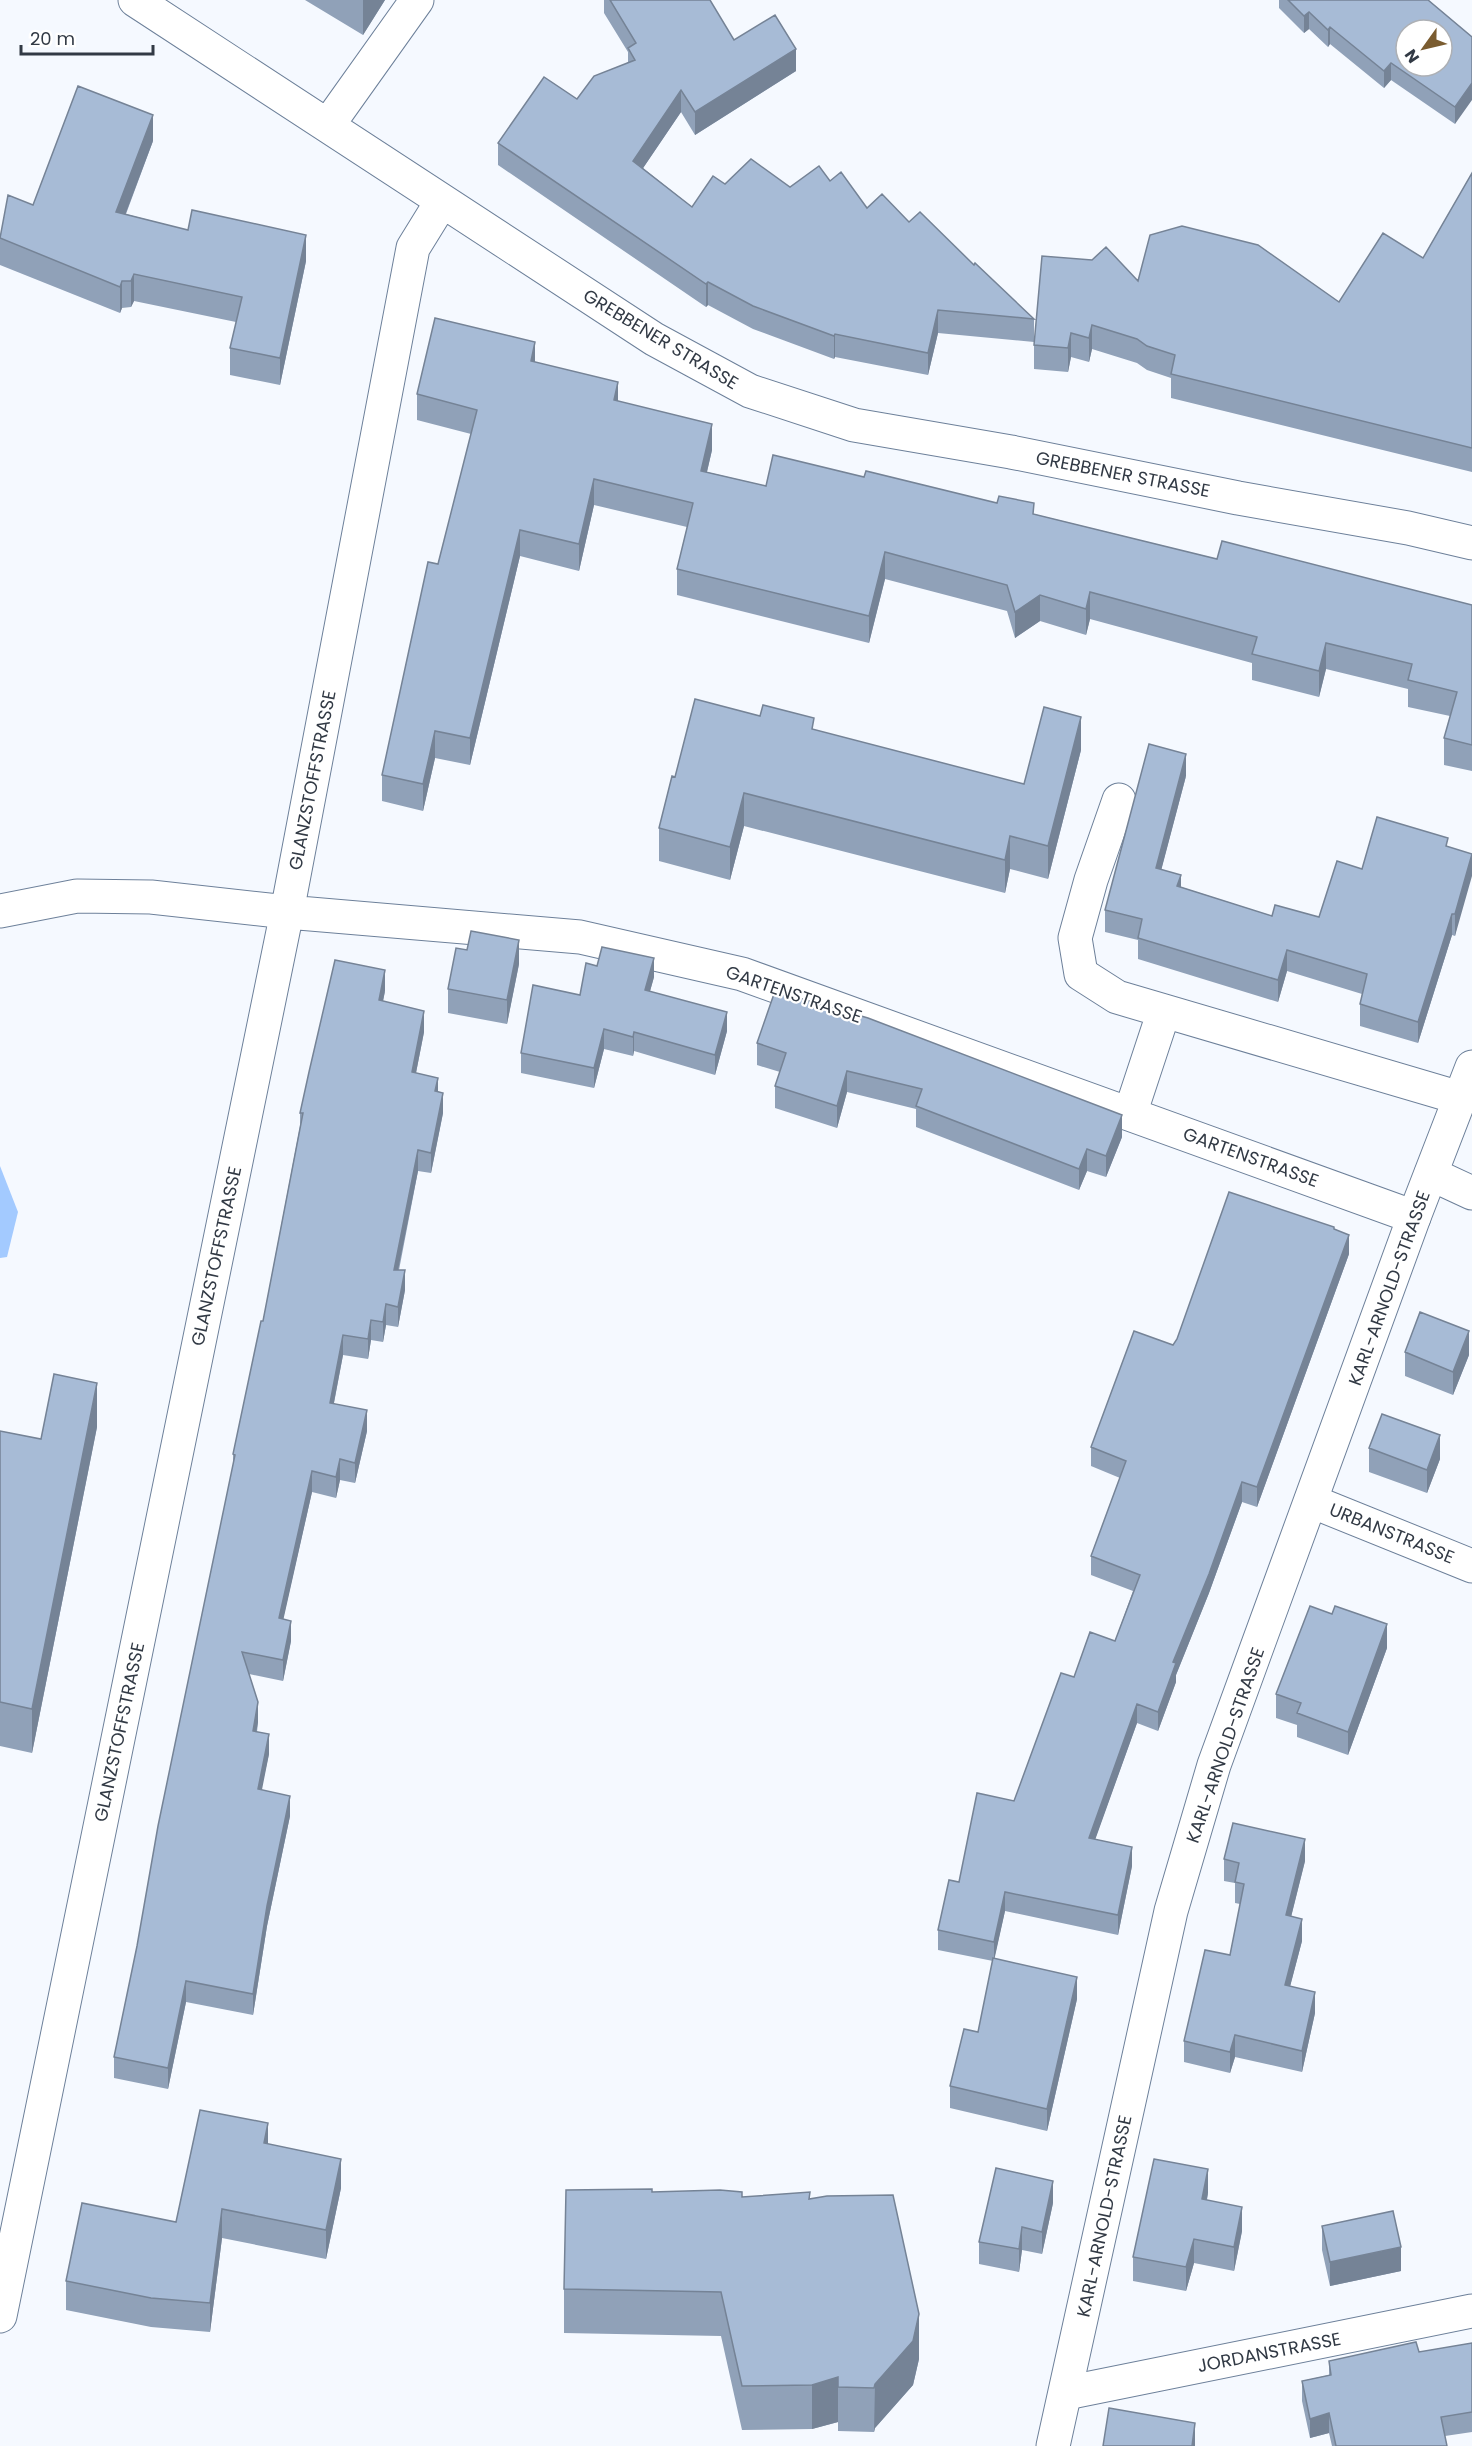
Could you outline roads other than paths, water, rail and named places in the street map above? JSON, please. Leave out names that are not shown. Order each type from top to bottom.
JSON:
[{"type":"street","name":"GREBBENER STRASSE","points":[[135,0],[654,339],[750,391],[854,424],[1011,452],[1238,498],[1408,528],[1472,543]]},
{"type":"street","points":[[328,125],[417,0]]},
{"type":"street","name":"GLANZSTOFFSTRASSE","points":[[0,2316],[287,912],[413,248],[442,201]]},
{"type":"street","points":[[1119,800],[1091,880],[1075,938],[1081,974],[1117,997],[1460,1098]]},
{"type":"street","name":"GARTENSTRASSE","points":[[0,911],[77,896],[151,897],[287,912],[580,937],[742,974],[1414,1217]]},
{"type":"street","points":[[1130,1114],[1164,1011]]},
{"type":"street","name":"KARL-ARNOLD-STRASSE","points":[[1053,2446],[1171,1911],[1214,1765],[1414,1217],[1472,1067]]},
{"type":"street","points":[[1431,1174],[1472,1193]]},
{"type":"street","name":"URBANSTRASSE","points":[[1311,1501],[1472,1566]]},
{"type":"street","name":"JORDANSTRASSE","points":[[1066,2393],[1472,2311]]}]
